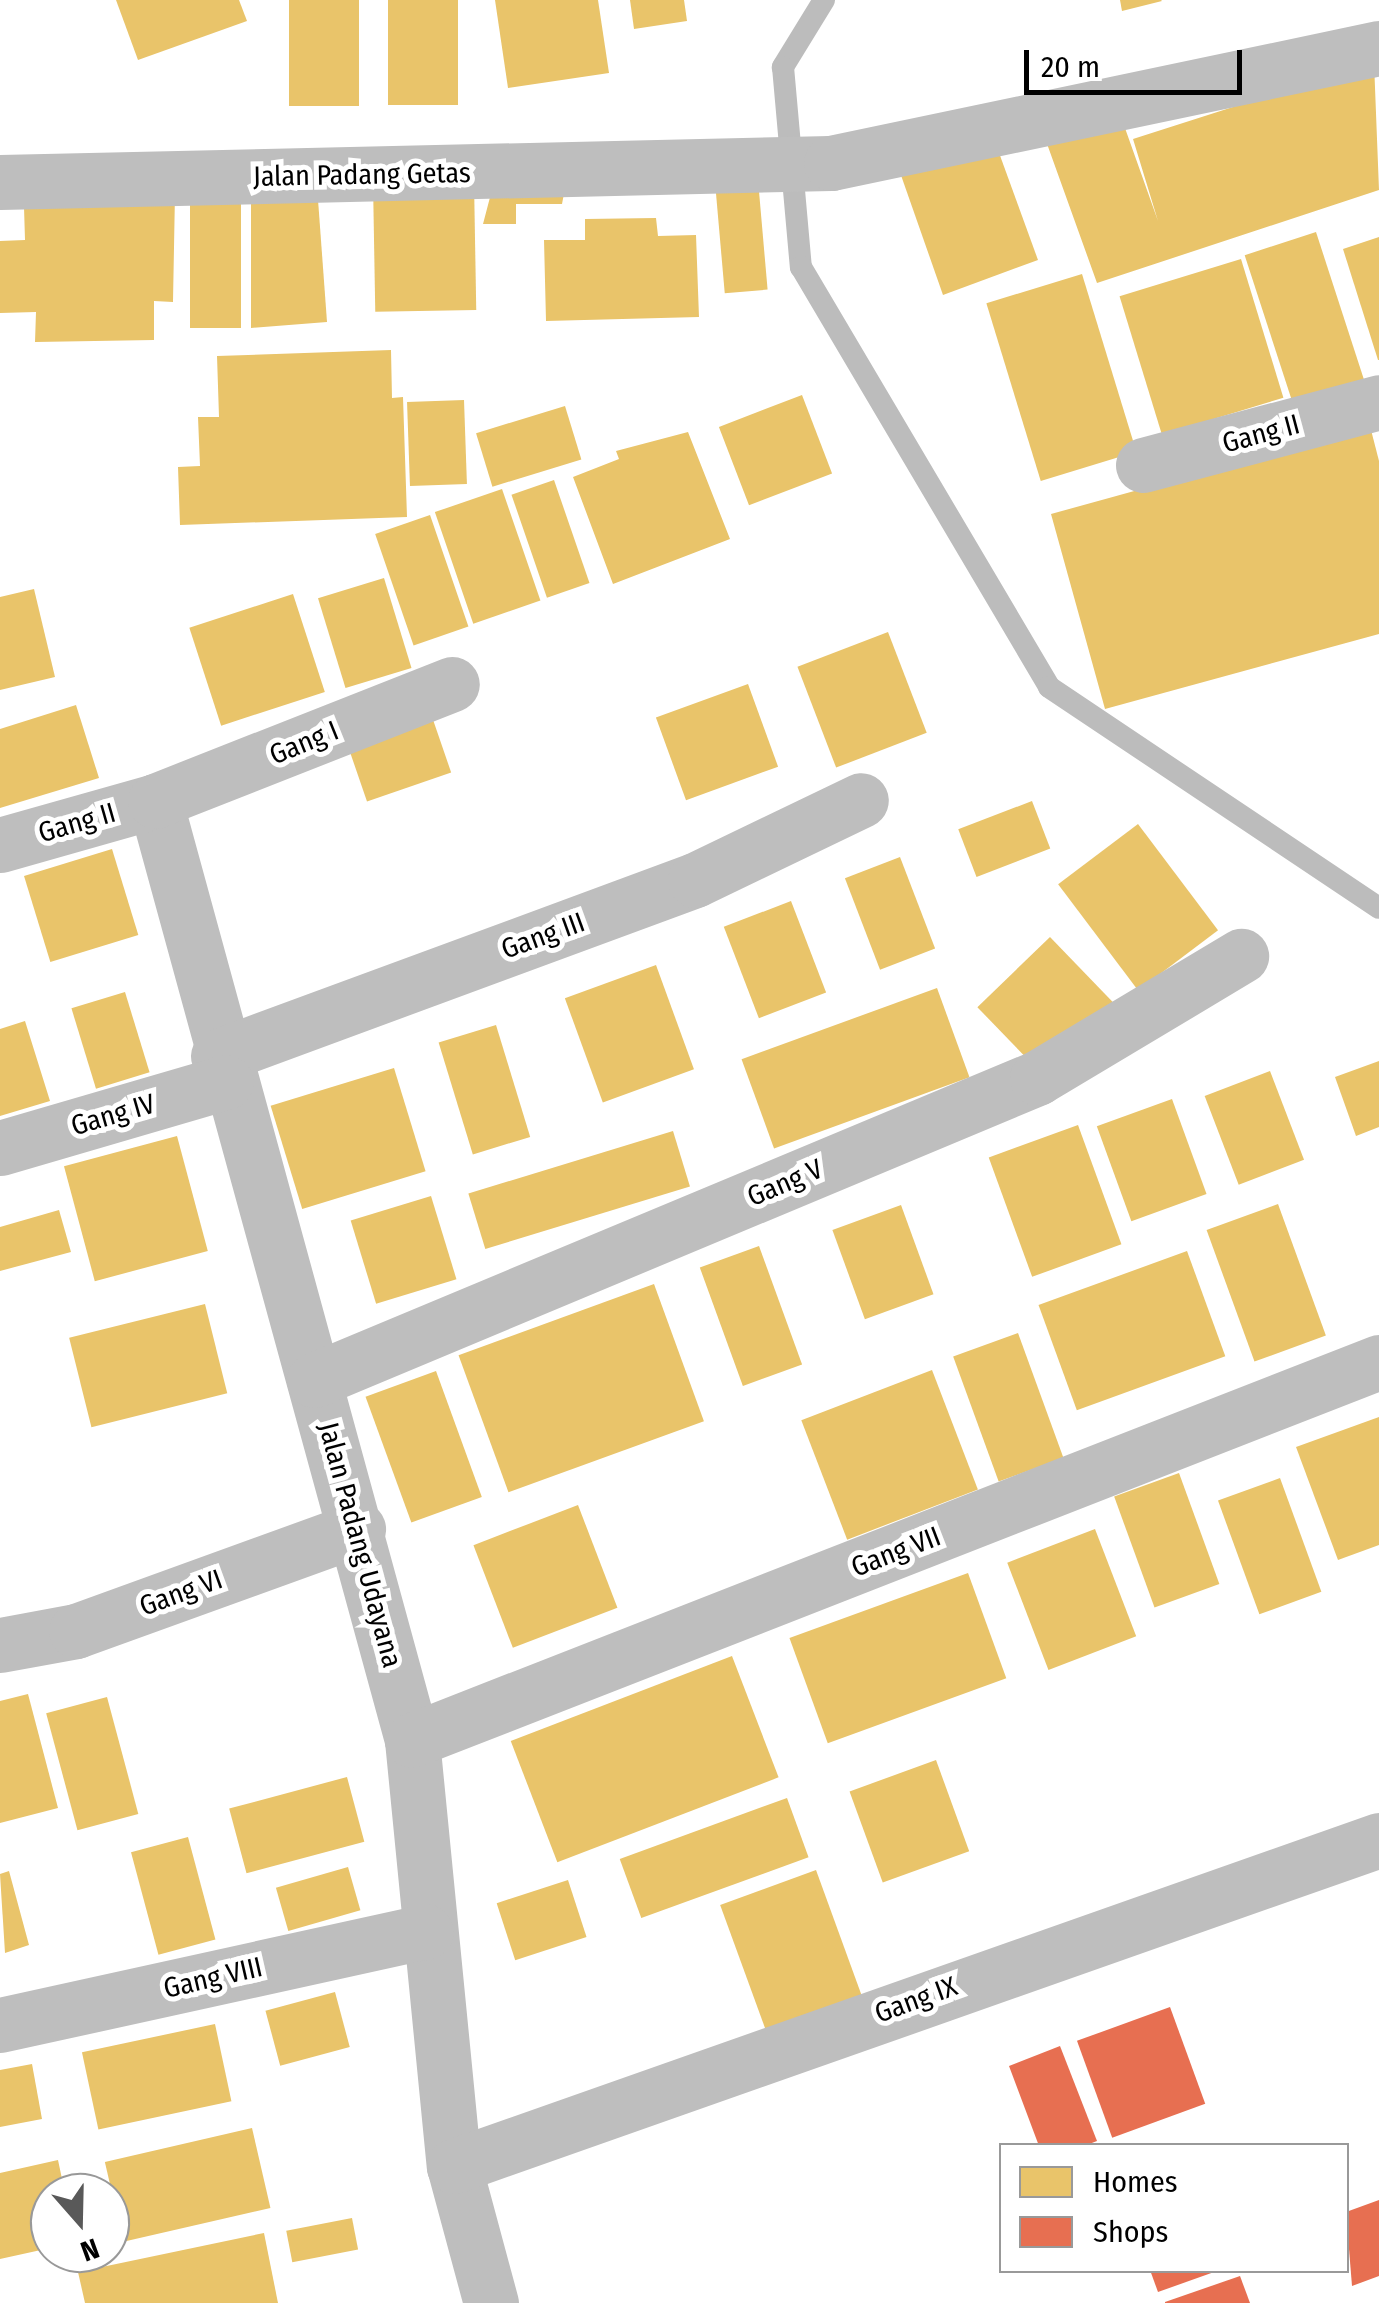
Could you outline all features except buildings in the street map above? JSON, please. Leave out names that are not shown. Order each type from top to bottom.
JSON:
[{"type":"street","name":"Jalan Padang Getas","points":[[0,182],[723,169],[831,163],[1379,48]]},
{"type":"street","name":"Gang II","points":[[1143,465],[1379,402]]},
{"type":"street","name":"Gang I","points":[[155,802],[452,684]]},
{"type":"street","name":"Gang III","points":[[222,1069],[695,880],[861,800]]},
{"type":"street","name":"Gang II","points":[[0,845],[155,802]]},
{"type":"street","name":"Jalan Padang Udayana","points":[[155,802],[222,1069],[358,1528],[412,1740],[426,1930],[454,2166],[491,2303]]},
{"type":"street","name":"Gang V","points":[[314,1380],[1038,1078],[1241,956]]},
{"type":"street","name":"Gang IV","points":[[0,1148],[222,1069]]},
{"type":"street","name":"Gang VII","points":[[412,1740],[1379,1362]]},
{"type":"street","name":"Gang VI","points":[[0,1645],[76,1631],[358,1528]]},
{"type":"street","name":"Gang IX","points":[[454,2166],[1379,1840]]},
{"type":"street","name":"Gang VIII","points":[[0,2026],[426,1930]]},
{"type":"waterway","points":[[824,0],[783,67],[801,267],[1049,687],[1379,908]]}]
